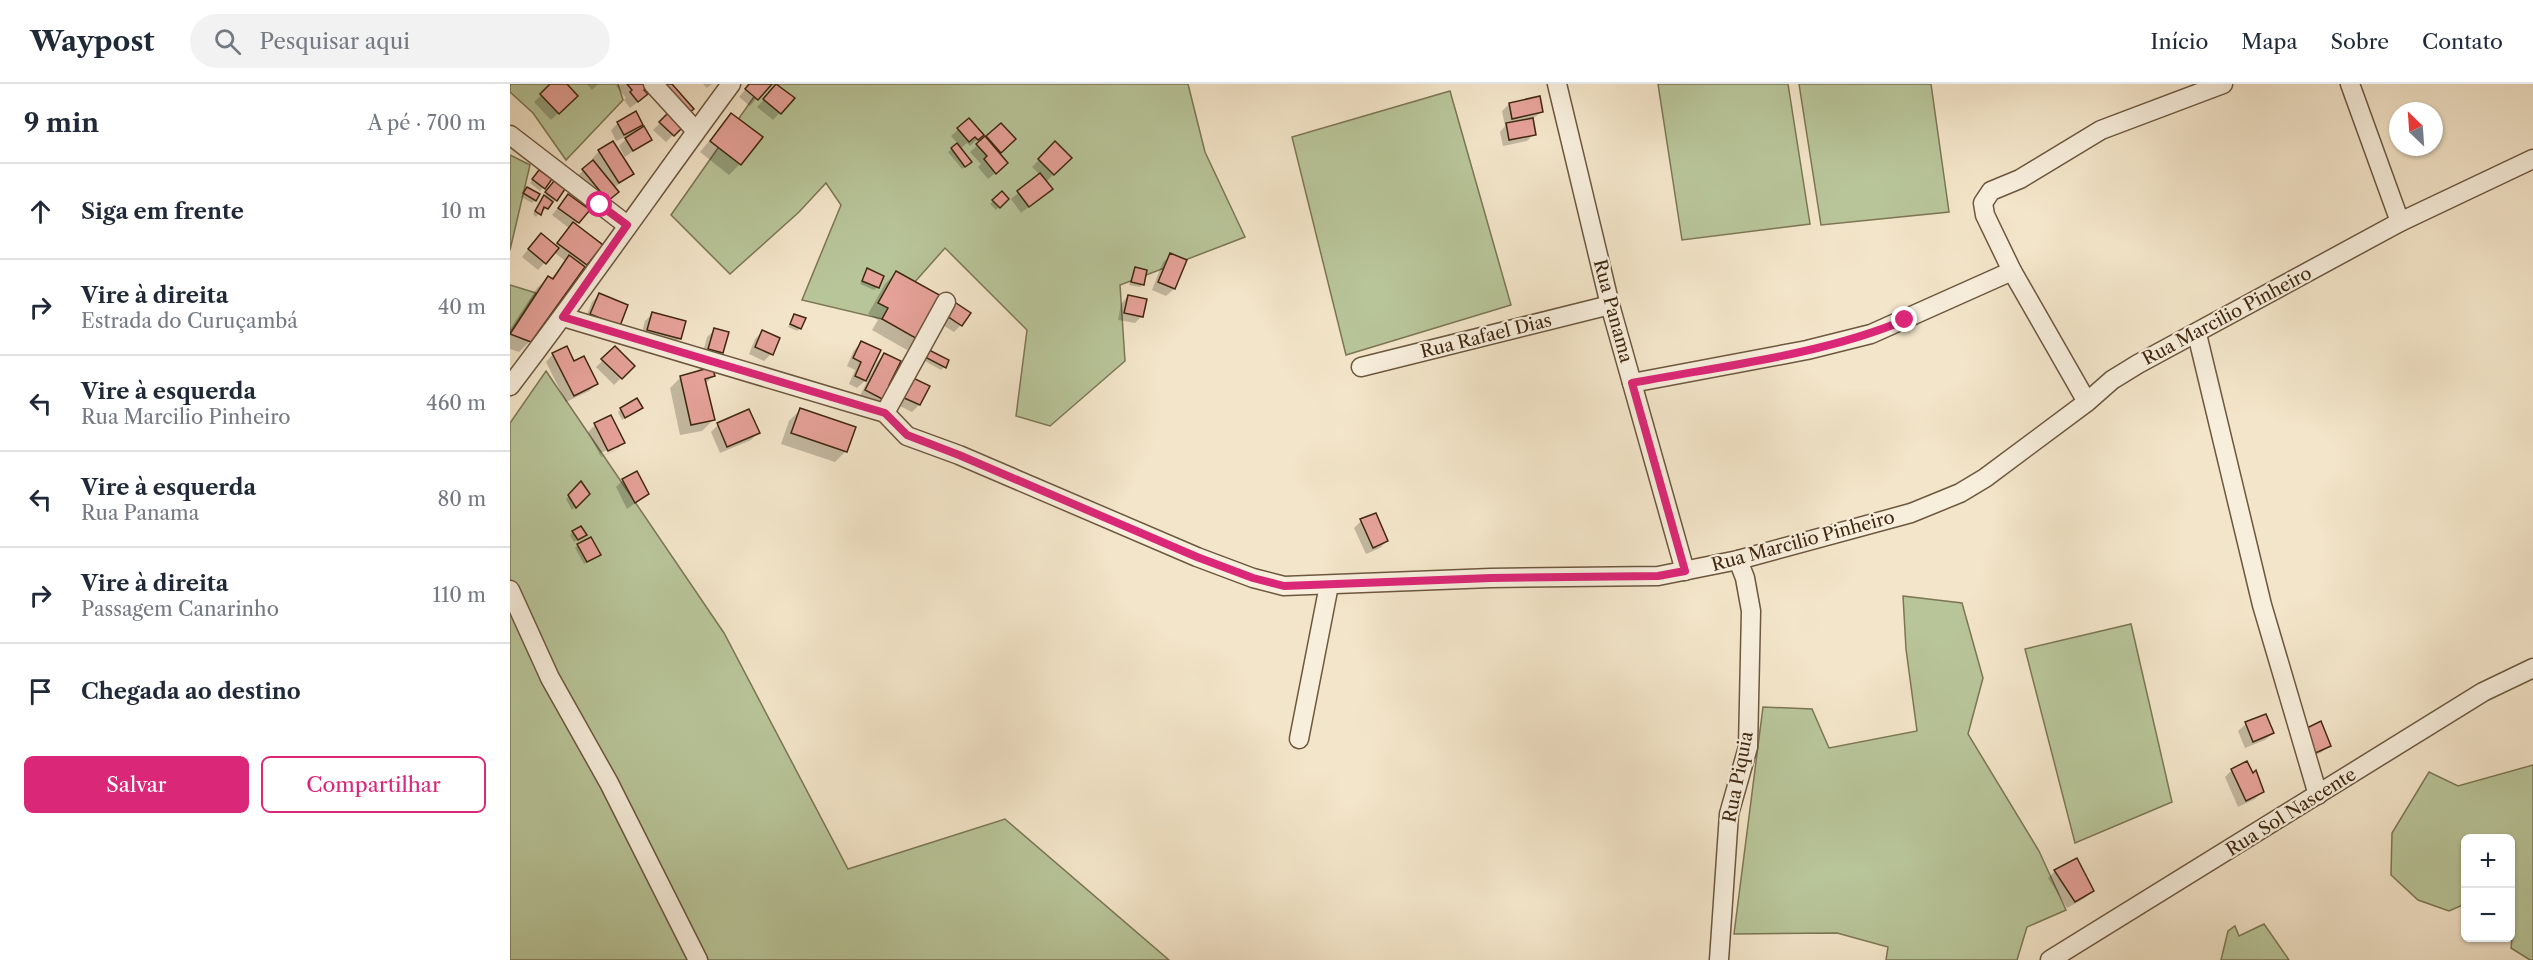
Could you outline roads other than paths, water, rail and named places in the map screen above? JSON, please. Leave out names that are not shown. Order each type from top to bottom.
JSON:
[{"type":"street","points":[[653,84],[696,131]]},
{"type":"street","points":[[510,386],[563,317],[627,225],[731,84]]},
{"type":"street","name":"Rua Panama","points":[[1557,84],[1610,305],[1685,571]]},
{"type":"street","points":[[2087,402],[2012,271],[1985,215],[1983,203],[1991,191],[2020,178],[2101,130],[2223,84]]},
{"type":"street","points":[[2350,84],[2400,222]]},
{"type":"street","points":[[510,135],[627,225]]},
{"type":"street","name":"Rua Marcilio Pinheiro","points":[[563,317],[885,413],[907,435],[1197,557],[1253,578],[1284,586],[1491,578],[1658,576],[1738,560],[1935,504],[1985,478],[2129,369],[2400,222],[2533,159]]},
{"type":"street","points":[[1632,383],[1807,350],[1870,334],[2012,271]]},
{"type":"street","points":[[885,413],[946,302]]},
{"type":"street","name":"Rua Rafael Dias","points":[[1361,367],[1610,305]]},
{"type":"street","points":[[2197,333],[2262,605],[2318,795]]},
{"type":"street","name":"Rua Piquia","points":[[1719,960],[1729,814],[1748,747],[1751,611],[1745,578],[1738,560]]},
{"type":"street","points":[[1299,739],[1329,585]]},
{"type":"street","points":[[510,591],[550,678],[609,783],[698,960]]},
{"type":"street","name":"Rua Sol Nascente","points":[[2050,960],[2483,693],[2533,668]]}]
